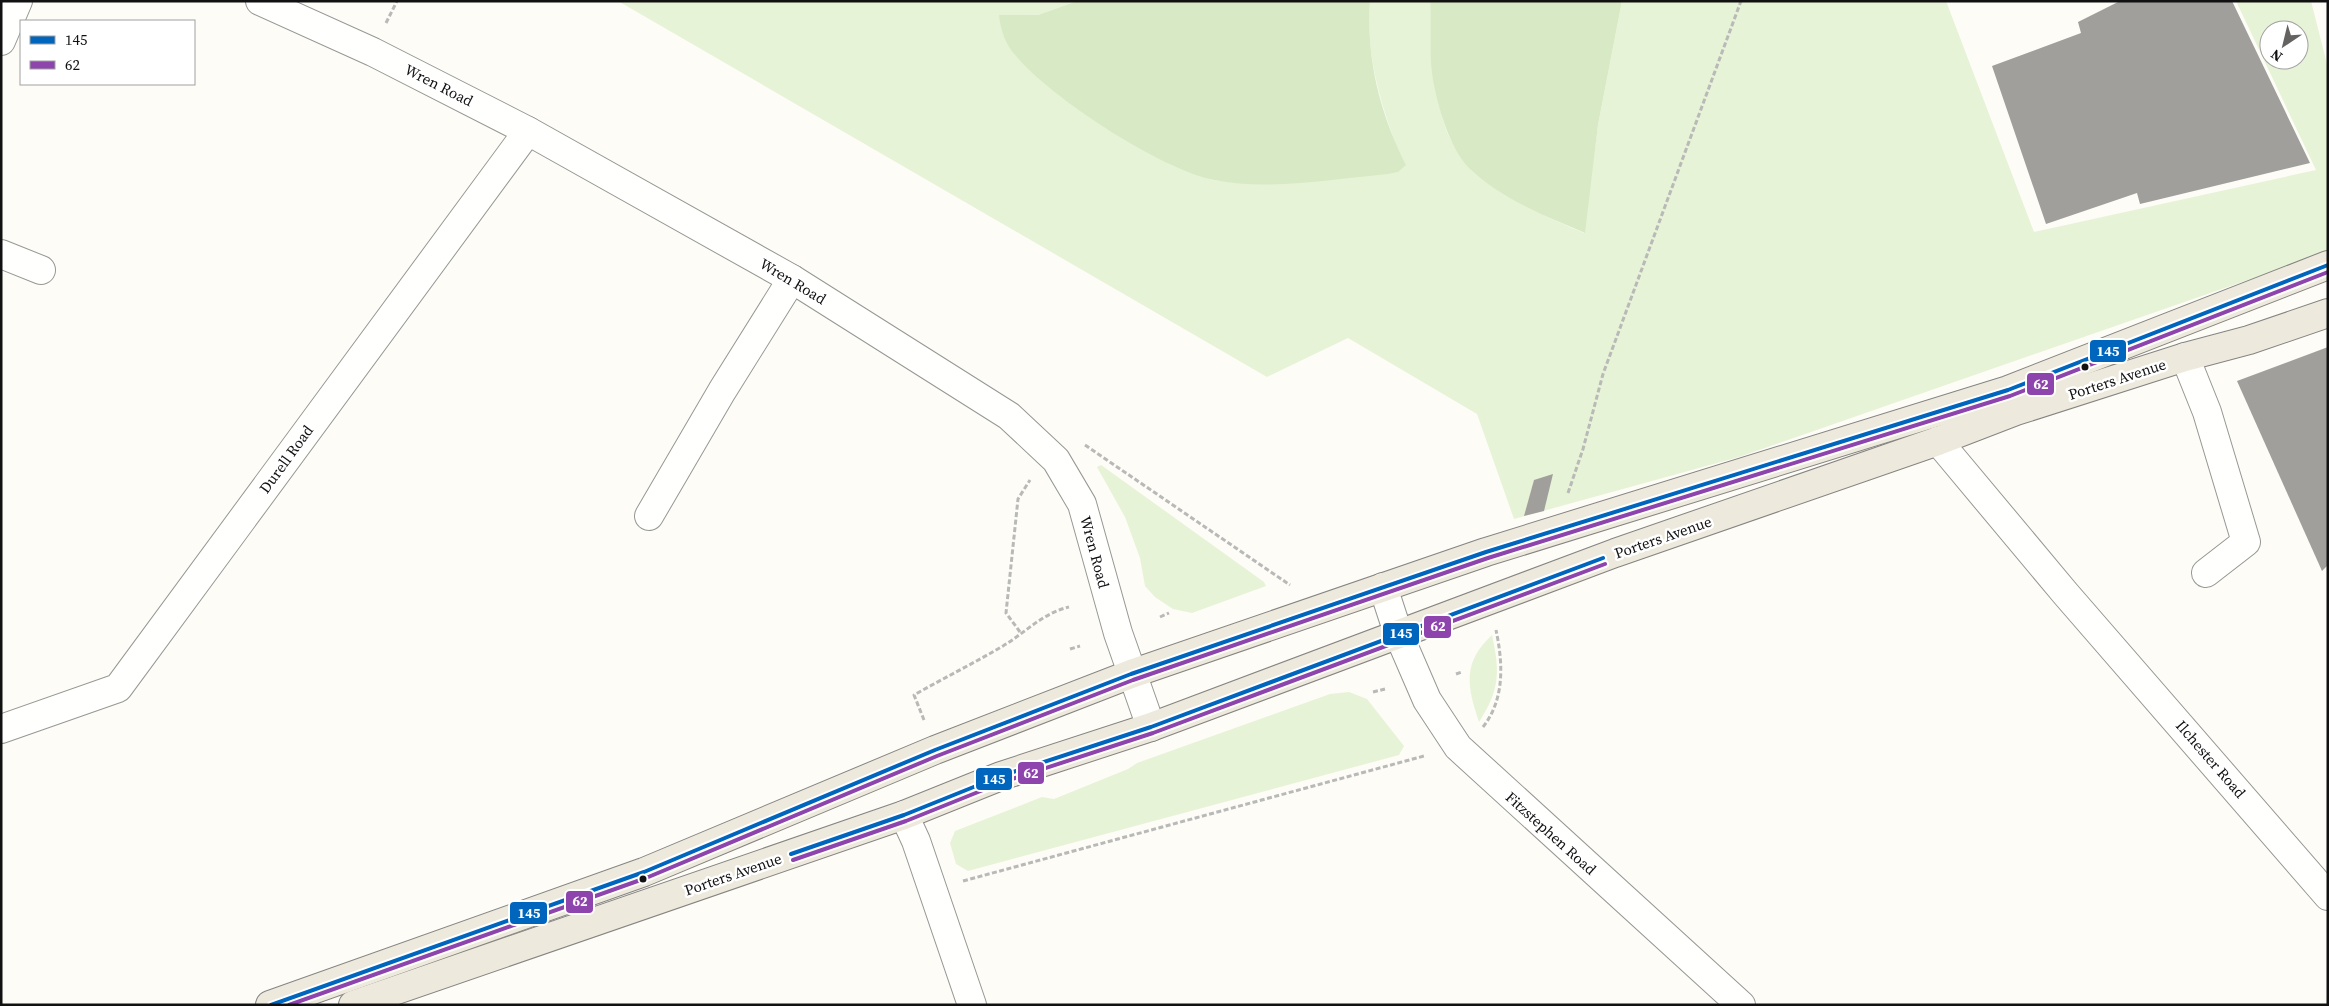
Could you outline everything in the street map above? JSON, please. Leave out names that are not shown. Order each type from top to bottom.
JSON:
[{"type":"main road","name":"Porters Avenue","points":[[270,1005],[644,872],[935,750],[1132,674],[1486,552],[2008,390],[2328,265]]},
{"type":"main road","name":"Porters Avenue","points":[[353,1005],[904,815],[1001,776],[1151,727],[1615,553],[1938,441],[2016,411],[2184,357],[2249,340],[2328,313]]},
{"type":"street","points":[[1,41],[18,1]]},
{"type":"street","name":"Wren Road","points":[[260,1],[373,52],[528,131],[792,279],[1009,416],[1056,460],[1082,504],[1118,633],[1151,727]]},
{"type":"street","name":"Durell Road","points":[[1,729],[118,688],[528,131]]},
{"type":"street","points":[[1,254],[41,270]]},
{"type":"street","points":[[650,516],[722,392],[792,279]]},
{"type":"street","points":[[2184,357],[2207,412],[2246,542],[2206,573]]},
{"type":"street","name":"Ilchester Road","points":[[1938,441],[2066,593],[2325,886]]},
{"type":"street","points":[[1383,587],[1398,633]]},
{"type":"street","name":"Fitzstephen Road","points":[[1398,633],[1427,700],[1458,747],[1741,1005]]},
{"type":"street","points":[[904,815],[916,841],[972,1005]]},
{"type":"path","points":[[1567,496],[1583,449],[1603,374],[1742,1]]},
{"type":"path","points":[[1020,632],[1006,614],[1018,499],[1036,470],[1086,444],[1290,585]]},
{"type":"path","points":[[925,724],[914,695],[1005,645],[1020,632],[1056,610],[1070,607]]},
{"type":"path","points":[[1160,617],[1169,614]]},
{"type":"path","points":[[1479,731],[1489,719],[1502,675],[1501,652],[1496,629]]},
{"type":"path","points":[[1070,649],[1080,646]]},
{"type":"path","points":[[1456,674],[1462,672]]},
{"type":"path","points":[[1373,692],[1385,689]]},
{"type":"path","points":[[962,882],[1424,756]]},
{"type":"green space","points":[[618,1],[1077,1],[1038,15],[999,15],[1105,128],[1180,168],[1213,180],[1250,184],[1284,183],[1395,142],[1383,107],[1375,73],[1370,38],[1370,1],[1430,1],[1435,71],[1441,112],[1449,136],[1461,156],[1477,174],[1496,189],[1517,202],[1584,233],[1598,125],[1622,1],[1946,1],[2034,232],[2316,170],[2269,70],[2309,70],[2309,20],[2259,20],[2259,50],[2236,1],[2311,1],[2328,68],[2328,252],[1739,457],[1514,519],[1477,414],[1348,338],[1267,377]]},
{"type":"green space","points":[[1077,1],[1370,1],[1370,44],[1377,85],[1389,126],[1406,165],[1398,172],[1388,174],[1301,183],[1256,184],[1214,180],[1165,162],[1108,130],[1054,92],[1032,73],[1012,52],[1006,42],[999,15],[1038,15]]},
{"type":"green space","points":[[1430,1],[1622,1],[1598,125],[1585,233],[1524,206],[1495,189],[1469,168],[1455,149],[1444,124],[1434,85],[1431,55]]},
{"type":"green space","points":[[1101,465],[1264,582],[1266,586],[1192,613],[1173,609],[1155,597],[1145,586],[1140,558],[1125,517],[1097,467]]},
{"type":"green space","points":[[1492,635],[1497,670],[1496,680],[1491,700],[1479,722],[1472,697],[1470,676],[1476,655],[1482,645]]},
{"type":"green space","points":[[1349,692],[1367,699],[1404,746],[1399,755],[968,871],[956,864],[950,843],[955,831],[1042,797],[1054,799],[1128,769],[1137,763],[1330,694]]},
{"type":"building","points":[[2120,1],[2232,1],[2259,57],[2259,70],[2265,70],[2310,163],[2140,204],[2137,193],[2046,224],[1992,66],[2081,33],[2078,22]]},
{"type":"building","points":[[2328,347],[2328,565],[2322,571],[2237,381]]},
{"type":"building","points":[[1553,474],[1544,511],[1524,516],[1534,480]]},
{"type":"transit line","name":"145","points":[[271,1005],[644,872],[935,750],[1131,674],[1486,552],[2008,390],[2328,265]]},
{"type":"transit line","name":"62","points":[[289,1005],[646,878],[937,756],[1133,680],[1488,558],[2010,396],[2328,272]]},
{"type":"transit line","name":"145","points":[[791,854],[904,815],[1001,776],[1151,727],[1603,558]]},
{"type":"transit line","name":"62","points":[[793,860],[906,821],[1003,782],[1153,733],[1605,564]]}]
